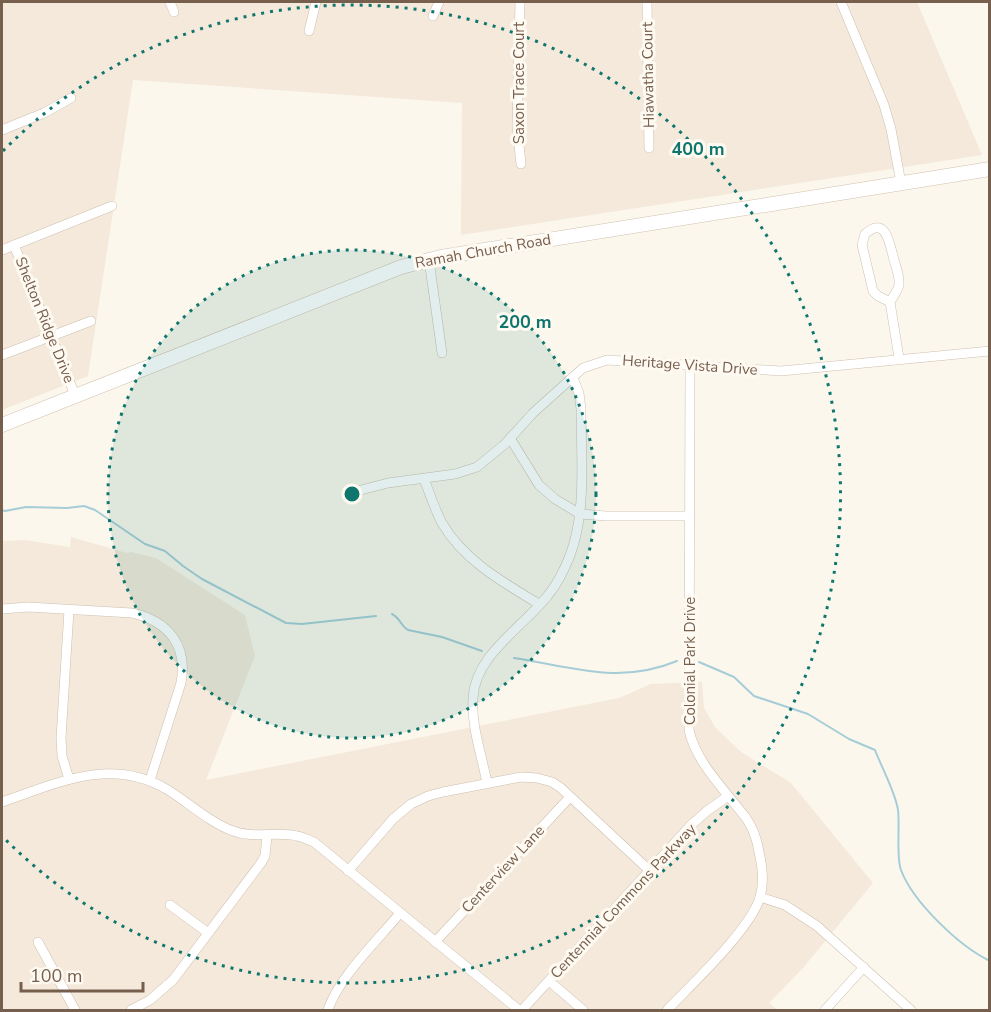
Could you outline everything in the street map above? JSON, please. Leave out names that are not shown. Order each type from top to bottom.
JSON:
[{"type":"main road","name":"Ramah Church Road","points":[[2,425],[401,267],[429,260],[990,169]]},
{"type":"street","points":[[170,2],[174,12]]},
{"type":"street","points":[[309,31],[316,2]]},
{"type":"street","points":[[433,16],[439,2]]},
{"type":"street","name":"Saxon Trace Court","points":[[520,2],[517,126],[521,164]]},
{"type":"street","name":"Hiawatha Court","points":[[647,2],[649,148]]},
{"type":"street","points":[[841,2],[884,105],[901,183]]},
{"type":"street","points":[[2,130],[44,113],[71,98]]},
{"type":"street","points":[[2,250],[112,206]]},
{"type":"street","points":[[890,302],[873,291],[862,245],[865,234],[872,229],[884,230],[888,236],[898,274],[898,288],[890,302],[898,358]]},
{"type":"street","name":"Shelton Ridge Drive","points":[[14,245],[75,395]]},
{"type":"street","points":[[429,260],[442,353]]},
{"type":"street","points":[[2,355],[92,321]]},
{"type":"street","name":"Heritage Vista Drive","points":[[361,490],[388,483],[455,474],[477,467],[583,368],[607,360],[690,363],[781,371],[990,351]]},
{"type":"street","name":"Colonial Park Drive","points":[[667,1011],[742,929],[760,897],[762,873],[756,837],[747,820],[698,754],[691,741],[689,730],[690,363]]},
{"type":"street","points":[[487,783],[473,698],[479,671],[549,595],[570,555],[580,514],[582,409],[573,378]]},
{"type":"street","points":[[510,438],[539,484],[555,499],[580,514],[690,516]]},
{"type":"street","points":[[424,479],[442,524],[470,558],[510,587],[539,604]]},
{"type":"street","points":[[2,609],[20,607],[132,613],[148,617],[161,625],[178,645],[183,670],[181,683],[150,780]]},
{"type":"street","points":[[69,610],[61,738],[62,756],[69,779]]},
{"type":"street","points":[[2,802],[69,779],[92,774],[129,774],[150,780],[227,828],[247,835],[296,836],[314,842],[521,1011]]},
{"type":"street","points":[[348,870],[393,819],[411,804],[444,792],[521,777],[552,782],[650,871]]},
{"type":"street","name":"Centennial Commons Parkway","points":[[521,1011],[691,825],[728,796]]},
{"type":"street","name":"Centerview Lane","points":[[435,942],[570,797]]},
{"type":"street","points":[[130,1011],[164,989],[261,863],[265,856],[267,836]]},
{"type":"street","points":[[760,897],[779,902],[817,926],[911,1011]]},
{"type":"street","points":[[170,905],[207,932]]},
{"type":"street","points":[[328,1011],[348,975],[400,912]]},
{"type":"street","points":[[38,942],[75,1011]]},
{"type":"street","points":[[825,1011],[864,967]]},
{"type":"street","points":[[549,981],[583,1011]]},
{"type":"shaded area","points":[[2,2],[917,2],[982,155],[461,235],[462,103],[133,80],[88,376],[2,410]]},
{"type":"shaded area","points":[[71,537],[127,553],[156,558],[245,615],[255,656],[206,780],[619,698],[651,684],[702,682],[704,708],[715,727],[741,752],[791,783],[873,883],[803,968],[769,1003],[778,1010],[2,1010],[2,541],[25,540],[70,547]]},
{"type":"waterway","points":[[2,510],[26,507],[84,506],[95,510],[145,544],[165,551],[202,579],[286,623],[302,624],[376,616]]},
{"type":"waterway","points":[[392,614],[408,630],[442,637],[482,651]]},
{"type":"waterway","points":[[514,658],[596,672],[615,673],[656,668],[677,661]]},
{"type":"waterway","points":[[699,662],[734,677],[754,696],[808,714],[849,739],[875,750],[897,803],[898,850],[901,870],[907,882],[938,922],[965,945],[990,961]]}]
